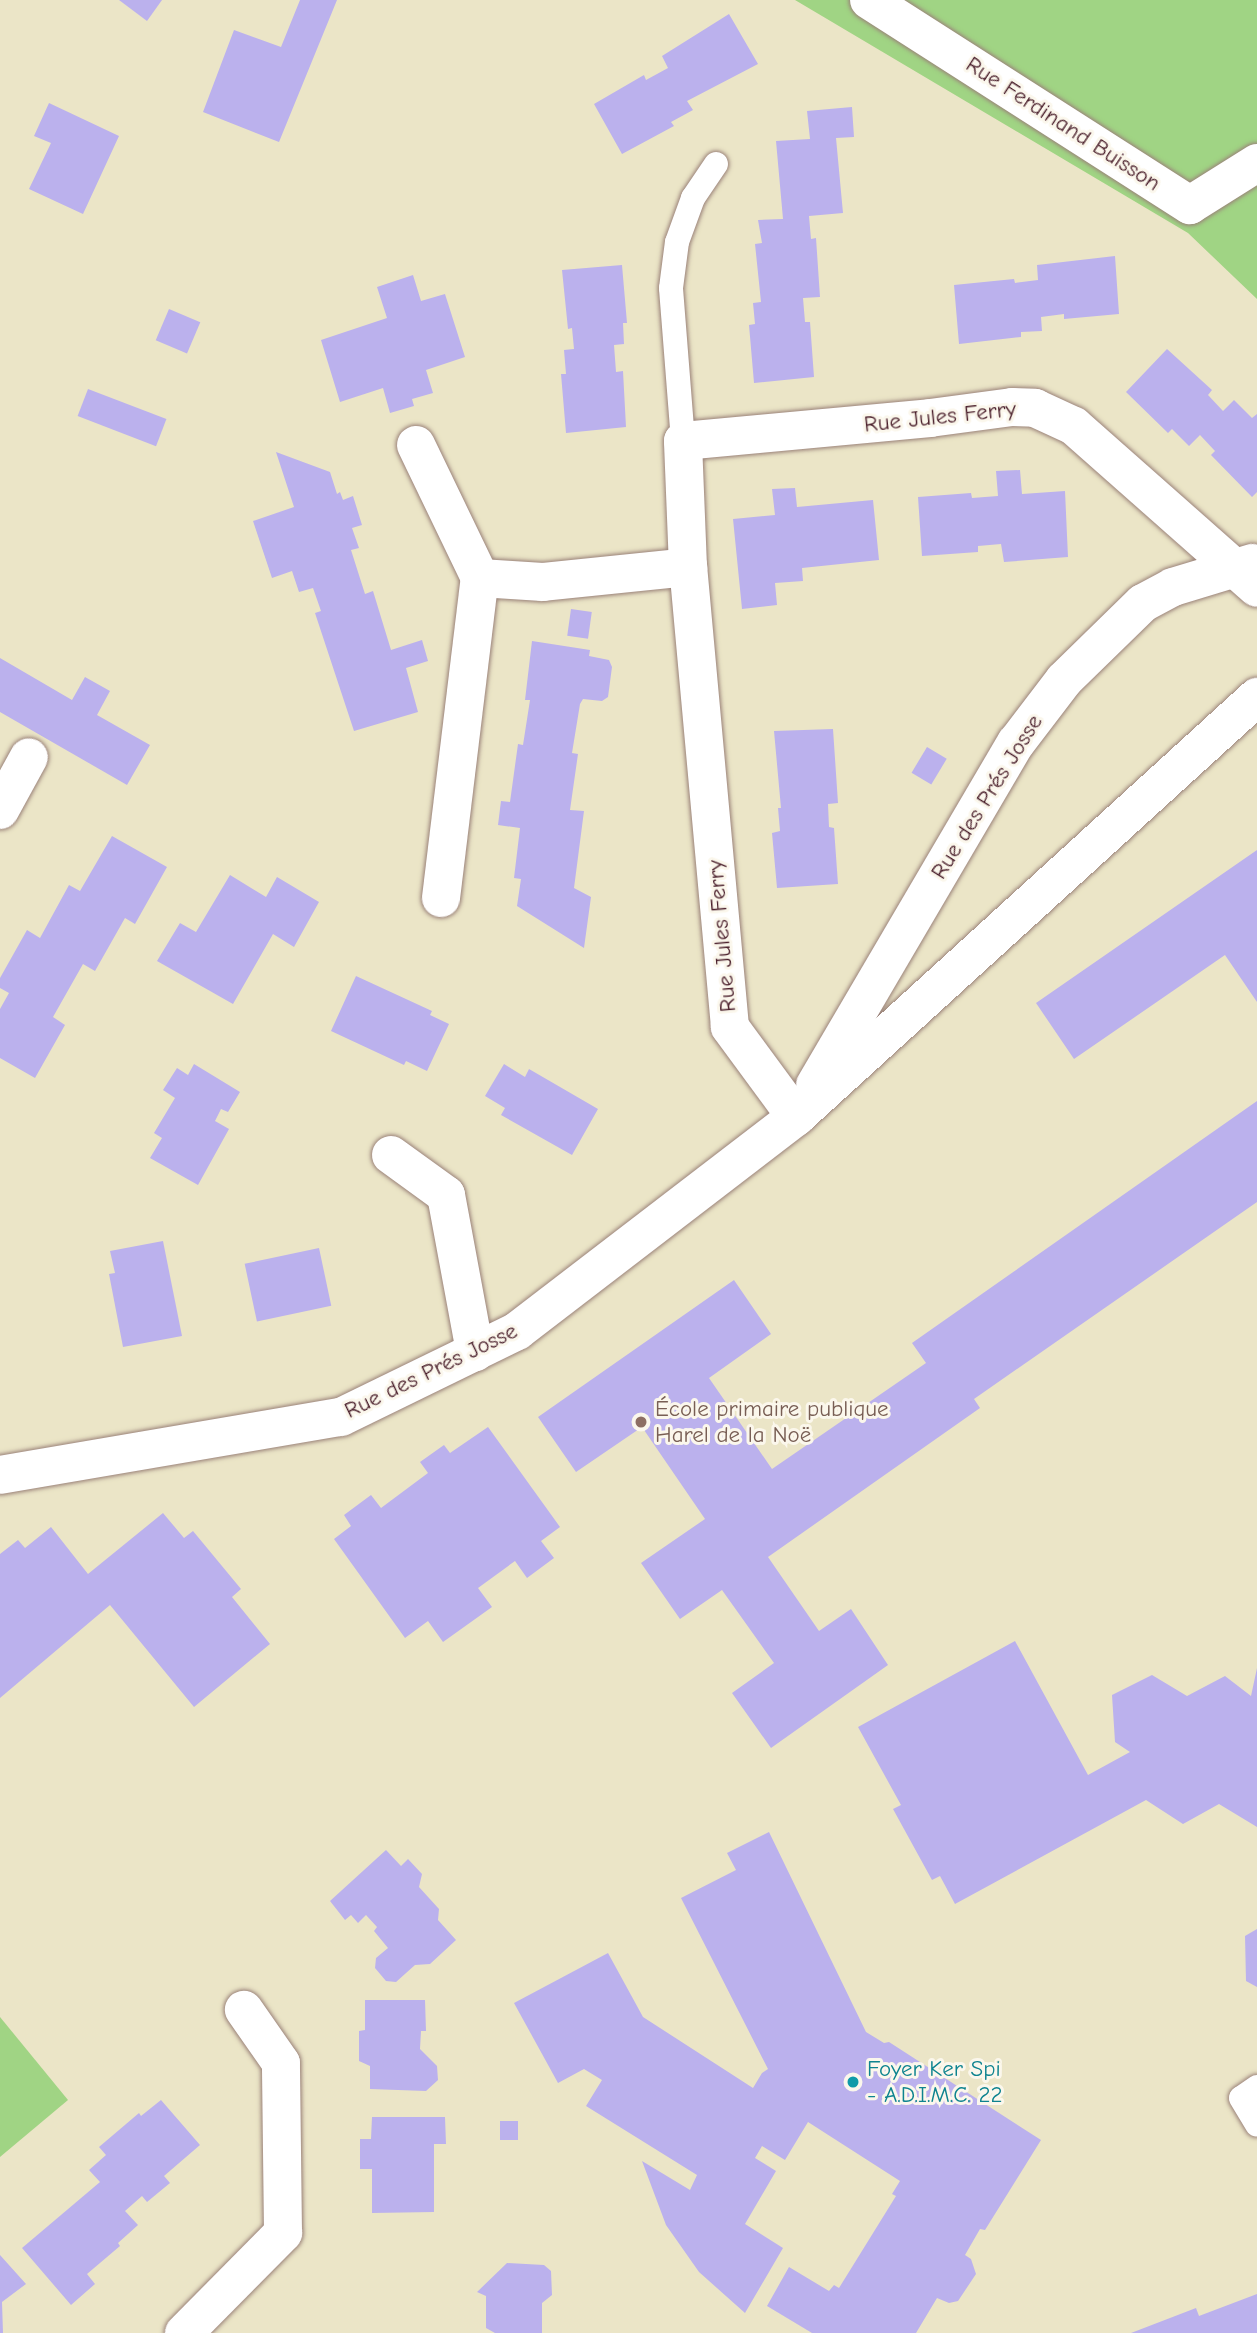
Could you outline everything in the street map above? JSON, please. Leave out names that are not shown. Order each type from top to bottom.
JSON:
[{"type":"street","name":"Rue Ferdinand Buisson","points":[[869,0],[1190,205],[1257,163]]},
{"type":"street","name":"Rue Jules Ferry","points":[[796,1117],[730,1027],[688,567],[683,441],[930,418],[1012,407],[1035,408],[1074,426],[1249,573]]},
{"type":"street","points":[[416,445],[480,578],[441,898]]},
{"type":"street","points":[[480,578],[543,582],[688,567]]},
{"type":"street","name":"Rue des Prés Josse","points":[[796,1117],[1016,743],[1064,680],[1143,603],[1173,587],[1249,573]]},
{"type":"street","name":"Rue des Prés Josse","points":[[0,1475],[341,1417],[517,1331],[796,1117],[1257,697]]},
{"type":"street","points":[[0,810],[29,757]]},
{"type":"street","points":[[391,1155],[446,1195],[475,1352]]},
{"type":"street","points":[[184,2333],[283,2233],[281,2063],[244,2010]]},
{"type":"lane","points":[[683,441],[671,288],[677,242],[692,198],[716,164]]},
{"type":"lane","points":[[1257,2087],[1241,2098],[1257,2125]]},
{"type":"green space","points":[[795,0],[1257,0],[1257,299],[1188,233]]},
{"type":"green space","points":[[0,2017],[68,2100],[0,2157]]},
{"type":"building","points":[[119,0],[162,0],[147,21]]},
{"type":"building","points":[[300,0],[337,0],[279,142],[203,112],[234,30],[281,47]]},
{"type":"building","points":[[729,14],[758,64],[687,101],[693,110],[671,122],[674,126],[622,154],[594,104],[644,75],[646,80],[668,68],[662,56]]},
{"type":"building","points":[[49,103],[119,136],[83,214],[29,189],[51,143],[34,136]]},
{"type":"building","points":[[852,107],[854,137],[836,138],[843,213],[809,216],[811,239],[816,238],[820,297],[803,298],[805,322],[810,322],[814,377],[754,383],[749,325],[755,324],[753,303],[761,302],[755,244],[762,243],[758,220],[783,219],[776,141],[810,139],[807,111]]},
{"type":"building","points":[[1115,256],[1119,314],[1064,319],[1064,314],[1041,317],[1042,331],[1021,332],[1021,337],[959,344],[954,285],[1014,279],[1015,283],[1038,280],[1037,265]]},
{"type":"building","points":[[622,265],[627,323],[623,323],[624,344],[614,345],[616,372],[623,371],[626,427],[566,433],[561,374],[566,374],[564,350],[574,349],[572,328],[568,329],[562,270]]},
{"type":"building","points":[[413,275],[421,301],[445,294],[465,357],[426,370],[433,393],[412,399],[414,406],[390,413],[383,388],[340,402],[321,340],[387,318],[377,287]]},
{"type":"building","points":[[169,309],[200,322],[187,354],[156,340]]},
{"type":"building","points":[[1167,349],[1212,390],[1208,395],[1223,411],[1234,400],[1252,418],[1257,414],[1257,492],[1252,497],[1211,455],[1215,451],[1200,435],[1189,446],[1172,429],[1168,433],[1126,392]]},
{"type":"building","points":[[88,389],[166,419],[156,446],[78,416]]},
{"type":"building","points":[[276,452],[330,472],[337,494],[340,492],[343,500],[353,496],[362,525],[352,528],[359,548],[351,550],[365,594],[373,591],[391,650],[422,640],[428,661],[406,668],[418,712],[354,731],[315,613],[321,611],[313,588],[299,592],[292,571],[272,578],[253,521],[294,507]]},
{"type":"building","points":[[1020,470],[1022,494],[1065,491],[1068,557],[1004,562],[1001,544],[978,546],[978,552],[922,556],[918,497],[971,493],[972,498],[998,496],[996,471]]},
{"type":"building","points":[[795,488],[797,507],[873,500],[879,560],[802,568],[803,581],[775,583],[777,605],[742,609],[733,519],[775,515],[772,489]]},
{"type":"building","points":[[571,609],[592,612],[588,639],[567,636]]},
{"type":"building","points":[[532,641],[590,650],[589,656],[609,660],[612,667],[608,697],[602,701],[583,699],[580,704],[572,753],[578,754],[570,810],[584,811],[574,888],[591,897],[584,948],[517,906],[521,879],[514,878],[520,828],[498,825],[501,801],[510,802],[518,744],[523,745],[530,700],[525,700]]},
{"type":"building","points":[[0,658],[72,700],[85,677],[110,691],[97,715],[150,745],[127,785],[0,712]]},
{"type":"building","points":[[833,729],[838,803],[828,804],[829,827],[834,828],[838,884],[777,888],[772,833],[780,831],[778,808],[781,808],[774,731]]},
{"type":"building","points":[[927,747],[947,759],[931,785],[912,773]]},
{"type":"building","points":[[112,836],[167,867],[135,924],[125,918],[95,971],[83,964],[53,1017],[65,1025],[35,1078],[0,1058],[0,1009],[9,993],[0,988],[0,978],[27,930],[40,938],[69,885],[80,891]]},
{"type":"building","points":[[1257,850],[1257,1002],[1225,955],[1074,1059],[1036,1003]]},
{"type":"building","points":[[230,875],[266,897],[277,877],[319,902],[294,947],[273,934],[233,1004],[157,961],[180,923],[196,932]]},
{"type":"building","points":[[356,976],[432,1011],[430,1015],[449,1024],[427,1071],[406,1061],[404,1065],[331,1031]]},
{"type":"building","points":[[194,1064],[240,1092],[228,1112],[221,1109],[215,1121],[229,1129],[198,1185],[150,1158],[162,1138],[154,1133],[175,1098],[163,1090],[177,1068],[188,1075]]},
{"type":"building","points":[[504,1064],[525,1077],[529,1069],[598,1109],[572,1155],[501,1115],[505,1108],[485,1096]]},
{"type":"building","name":"École primaire publique Harel de la Noë","points":[[1257,1101],[1257,1202],[974,1399],[980,1408],[768,1557],[819,1631],[851,1609],[888,1665],[771,1748],[732,1693],[774,1663],[722,1590],[680,1619],[641,1563],[705,1519],[642,1427],[576,1472],[538,1417],[734,1280],[771,1334],[709,1378],[772,1469],[926,1363],[912,1343]]},
{"type":"building","points":[[163,1241],[182,1336],[123,1347],[109,1274],[115,1273],[110,1251]]},
{"type":"building","points":[[319,1248],[331,1306],[257,1322],[245,1264]]},
{"type":"building","points":[[488,1427],[560,1527],[541,1541],[554,1558],[527,1578],[515,1561],[478,1588],[492,1607],[443,1642],[428,1621],[405,1638],[334,1539],[351,1526],[344,1515],[371,1495],[381,1508],[428,1473],[420,1462],[444,1445],[450,1453]]},
{"type":"building","points":[[163,1513],[184,1538],[193,1531],[241,1589],[232,1597],[270,1644],[194,1707],[110,1605],[0,1698],[0,1554],[18,1540],[25,1548],[51,1527],[88,1574]]},
{"type":"building","points":[[1015,1641],[1088,1775],[1130,1752],[1115,1742],[1112,1695],[1152,1675],[1187,1696],[1225,1676],[1251,1696],[1257,1668],[1257,1827],[1219,1804],[1183,1824],[1146,1800],[955,1904],[940,1876],[932,1880],[893,1809],[901,1805],[858,1727]]},
{"type":"building","name":"Foyer Ker Spi - A.D.I.M.C. 22","points":[[769,1832],[866,2032],[884,2043],[889,2042],[1041,2140],[985,2230],[980,2229],[965,2255],[971,2259],[976,2274],[958,2301],[949,2303],[937,2298],[916,2333],[812,2333],[767,2306],[789,2267],[829,2291],[834,2285],[839,2288],[896,2196],[892,2194],[900,2181],[808,2122],[785,2160],[762,2146],[755,2158],[776,2171],[745,2224],[783,2248],[745,2313],[699,2272],[666,2225],[642,2161],[690,2190],[697,2175],[586,2106],[602,2080],[584,2069],[558,2083],[514,2003],[608,1953],[643,2017],[753,2088],[762,2073],[768,2069],[681,1898],[736,1870],[727,1853]]},
{"type":"building","points":[[386,1850],[401,1866],[408,1859],[422,1874],[419,1887],[439,1909],[438,1920],[456,1940],[430,1964],[415,1965],[396,1982],[386,1981],[375,1968],[376,1958],[388,1948],[374,1931],[377,1927],[366,1915],[358,1923],[351,1915],[345,1920],[330,1901]]},
{"type":"building","points":[[1257,1929],[1257,1987],[1246,1981],[1245,1936]]},
{"type":"building","points":[[365,2000],[425,2000],[426,2031],[421,2031],[420,2049],[437,2066],[438,2080],[426,2091],[370,2089],[370,2066],[359,2061],[359,2031],[365,2030]]},
{"type":"building","points":[[161,2100],[200,2145],[164,2176],[170,2183],[147,2202],[142,2196],[125,2211],[138,2225],[118,2243],[120,2246],[87,2274],[95,2284],[71,2305],[22,2248],[100,2182],[89,2170],[106,2155],[99,2147],[139,2113],[141,2116]]},
{"type":"building","points":[[372,2117],[445,2117],[446,2144],[434,2144],[434,2212],[372,2213],[372,2169],[360,2169],[360,2139],[371,2139]]},
{"type":"building","points":[[500,2121],[518,2121],[518,2140],[500,2140]]},
{"type":"building","points":[[0,2255],[26,2284],[2,2302],[3,2333],[0,2333]]},
{"type":"building","points":[[507,2263],[544,2265],[551,2271],[552,2295],[542,2303],[542,2333],[495,2333],[486,2328],[486,2296],[477,2292]]},
{"type":"building","points":[[1257,2294],[1257,2333],[1131,2333],[1196,2308],[1199,2316]]},
{"type":"place","name":"École primaire publique Harel de la Noë","points":[[641,1422]]},
{"type":"place","name":"Foyer Ker Spi - A.D.I.M.C. 22","points":[[853,2082]]}]
